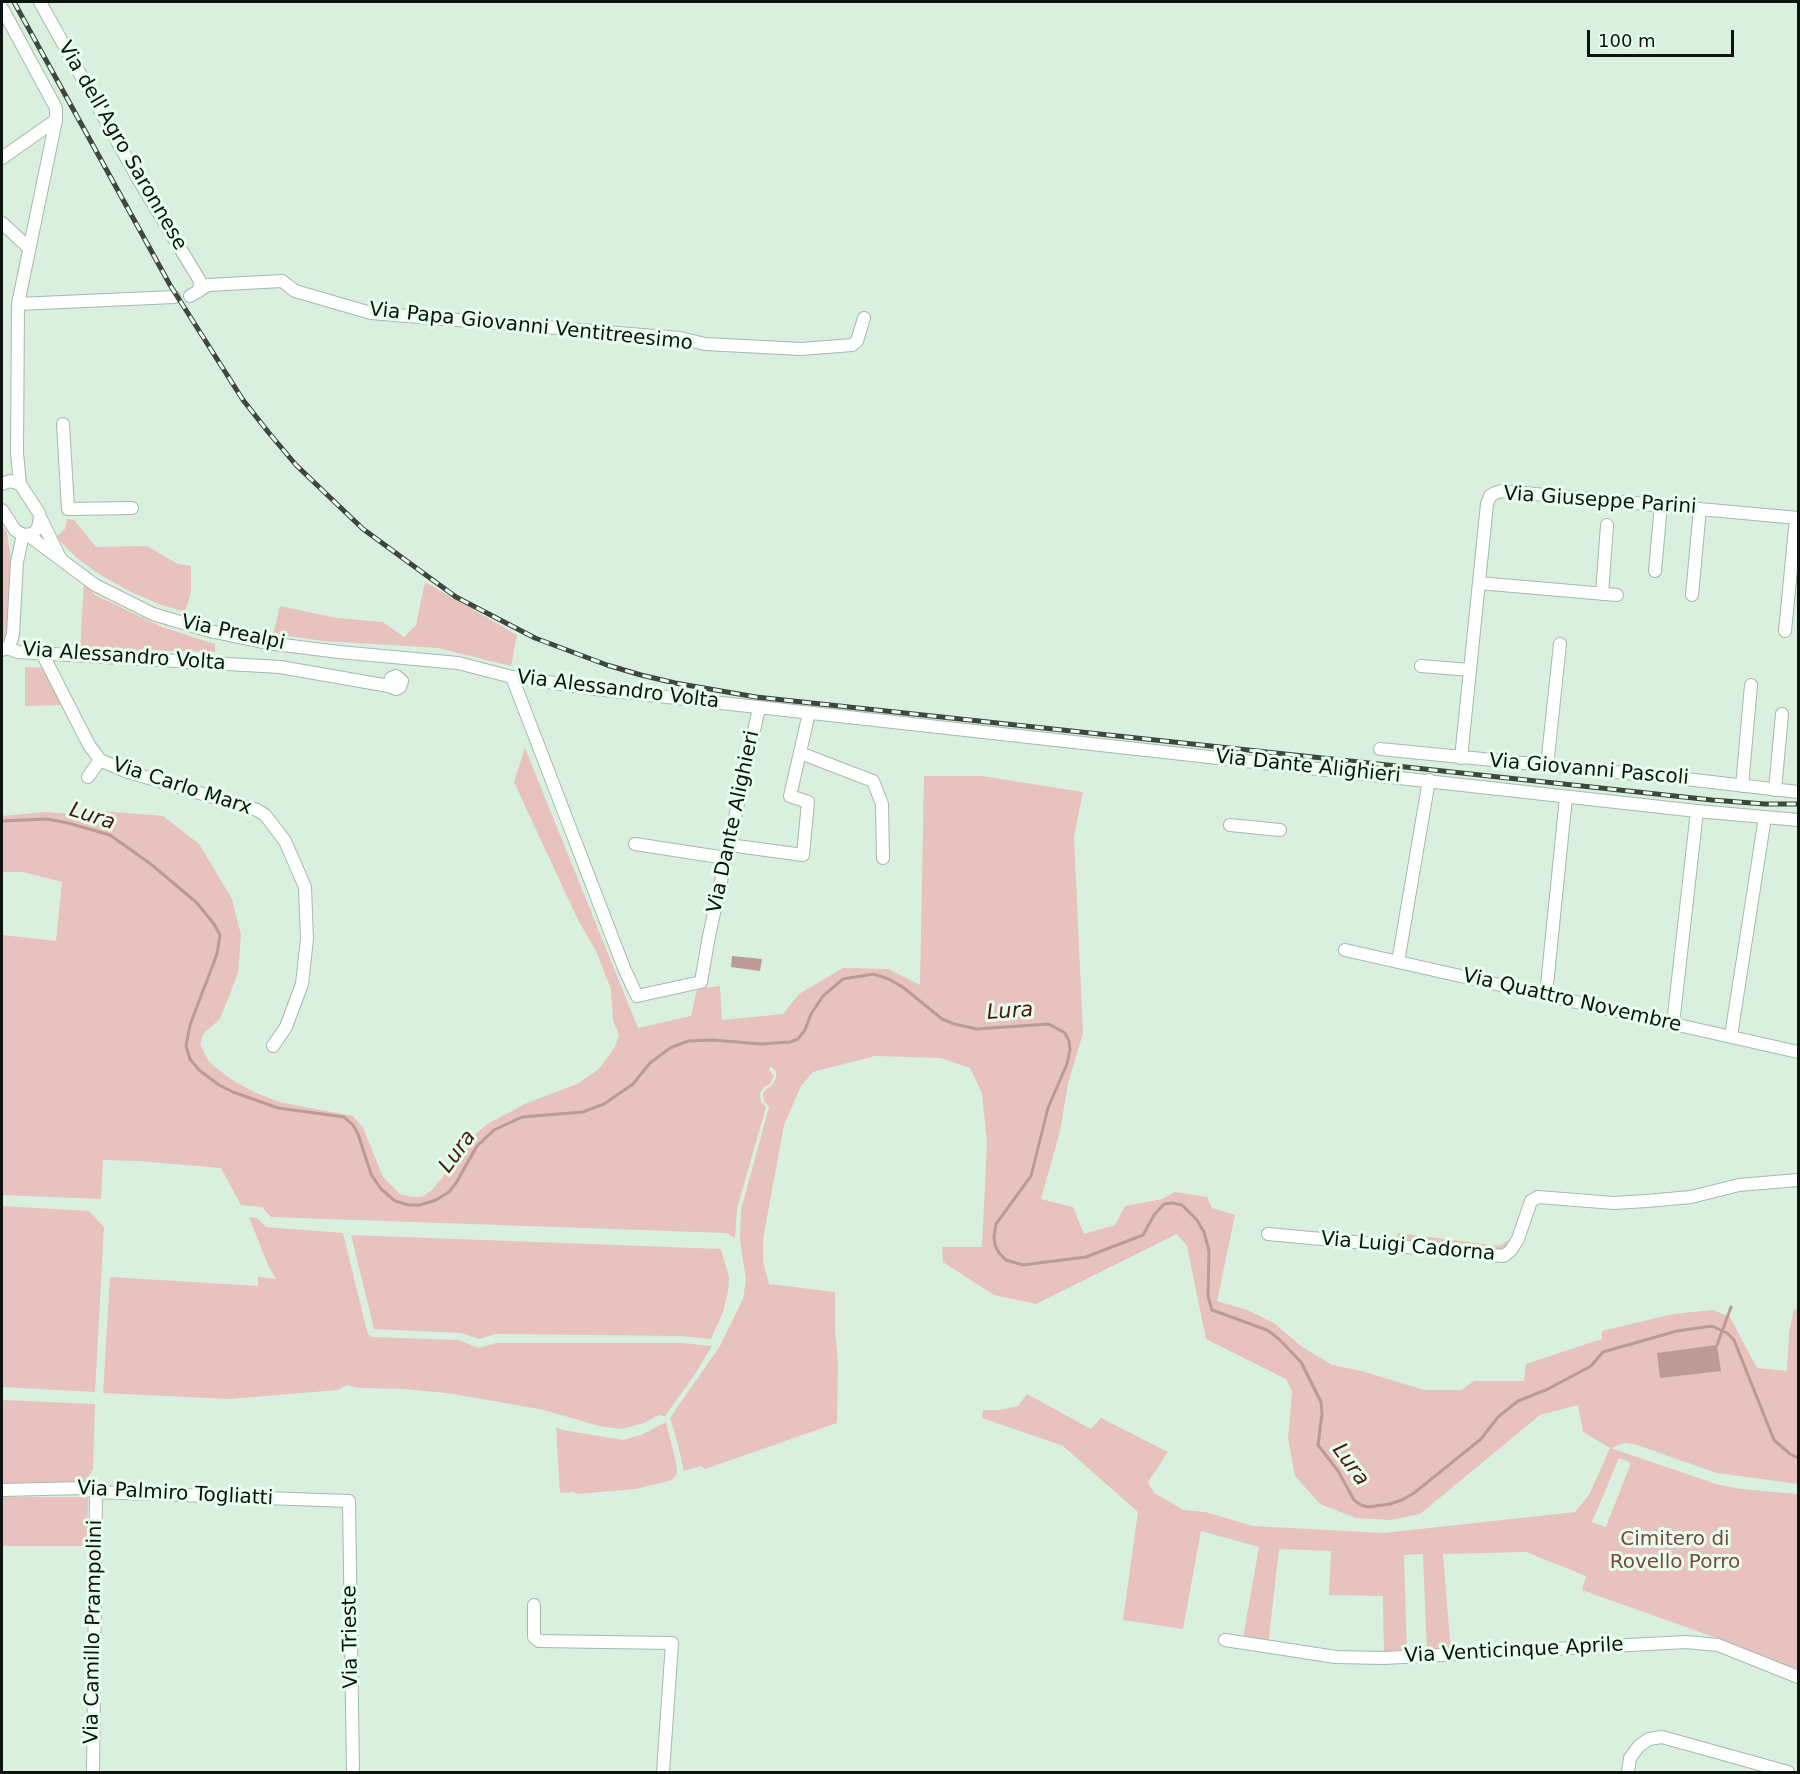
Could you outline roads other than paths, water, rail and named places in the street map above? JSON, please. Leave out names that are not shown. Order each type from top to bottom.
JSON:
[{"type":"street","name":"Via dell'Agro Saronnese","points":[[40,2],[140,182],[200,281],[194,294]]},
{"type":"street","points":[[2,8],[56,114],[18,304],[17,453],[8,482]]},
{"type":"street","points":[[2,158],[56,114]]},
{"type":"street","points":[[2,223],[29,248]]},
{"type":"street","name":"Via Papa Giovanni Ventitreesimo","points":[[194,294],[208,285],[282,281],[295,291],[371,313],[680,338],[705,344],[801,349],[852,345],[856,341],[864,318]]},
{"type":"street","points":[[18,304],[174,297]]},
{"type":"street","points":[[63,424],[68,509],[132,508]]},
{"type":"street","name":"Via Prealpi","points":[[8,482],[40,517],[62,562]]},
{"type":"street","name":"Via Giuseppe Parini","points":[[1461,758],[1487,504],[1490,496],[1502,491],[1797,518]]},
{"type":"street","points":[[1655,571],[1661,505]]},
{"type":"street","points":[[1692,595],[1700,509]]},
{"type":"street","points":[[2,510],[10,524],[17,562]]},
{"type":"street","points":[[4,649],[10,644],[13,634],[17,562],[25,535],[36,531],[40,517]]},
{"type":"street","points":[[1785,631],[1797,518]]},
{"type":"street","name":"Via Prealpi","points":[[10,524],[95,585],[153,614],[210,631],[267,643],[339,652],[419,658]]},
{"type":"street","points":[[1602,594],[1607,525]]},
{"type":"street","points":[[1479,583],[1617,595]]},
{"type":"street","points":[[1547,766],[1560,644]]},
{"type":"street","name":"Via Alessandro Volta","points":[[4,649],[18,652],[280,667],[389,686]]},
{"type":"street","name":"Via Carlo Marx","points":[[42,653],[89,745],[100,760],[125,771],[257,810],[265,815],[285,841],[305,887],[307,939],[302,984],[286,1027],[273,1046]]},
{"type":"street","name":"Via Alessandro Volta","points":[[419,658],[458,663],[512,677],[813,714]]},
{"type":"street","points":[[1421,666],[1470,670]]},
{"type":"street","name":"Via Dante Alighieri","points":[[512,677],[624,968],[637,996],[701,982],[759,708]]},
{"type":"street","points":[[1742,786],[1751,685]]},
{"type":"street","points":[[636,844],[727,852],[803,855],[808,802],[790,796],[800,753],[813,714]]},
{"type":"street","name":"Via Dante Alighieri","points":[[813,714],[1429,780],[1566,797],[1798,820]]},
{"type":"street","points":[[1775,790],[1782,714]]},
{"type":"street","name":"Via Giovanni Pascoli","points":[[1380,749],[1798,792]]},
{"type":"street","points":[[800,753],[873,781],[882,804],[883,858]]},
{"type":"street","name":"Via Carlo Marx","points":[[88,777],[100,760]]},
{"type":"street","points":[[1398,962],[1429,780]]},
{"type":"street","points":[[1546,995],[1566,797]]},
{"type":"street","points":[[1673,1024],[1697,811]]},
{"type":"street","points":[[1731,1036],[1765,817]]},
{"type":"street","points":[[1230,825],[1280,830]]},
{"type":"street","name":"Via Quattro Novembre","points":[[1345,950],[1798,1052]]},
{"type":"street","name":"Via Luigi Cadorna","points":[[1268,1234],[1504,1256],[1518,1239],[1531,1201],[1538,1197],[1614,1203],[1647,1201],[1691,1197],[1739,1185],[1798,1178]]},
{"type":"street","name":"Via Palmiro Togliatti","points":[[2,1490],[84,1488],[96,1492],[350,1501]]},
{"type":"street","name":"Via Camillo Prampolini","points":[[93,1773],[96,1492]]},
{"type":"street","name":"Via Trieste","points":[[350,1501],[353,1773]]},
{"type":"street","points":[[534,1605],[534,1637],[539,1641],[672,1643],[663,1773]]},
{"type":"street","name":"Via Venticinque Aprile","points":[[1224,1640],[1336,1657],[1384,1658],[1686,1642],[1718,1645],[1798,1677]]},
{"type":"street","points":[[1628,1773],[1630,1758],[1639,1746],[1648,1739],[1662,1737],[1788,1773]]},
{"type":"waterway","name":"Lura","points":[[2,821],[47,819],[110,835],[152,865],[197,903],[220,935],[217,954],[190,1025],[186,1046],[190,1059],[199,1070],[233,1092],[278,1108],[344,1117],[353,1125],[358,1134],[371,1174],[381,1189],[395,1201],[420,1205],[436,1200],[449,1192],[477,1146],[494,1130],[522,1117],[583,1112],[604,1104],[633,1084],[650,1063],[670,1048],[688,1041],[713,1040],[760,1044],[790,1042],[798,1039],[823,996],[843,979],[873,974],[889,979],[904,988],[942,1019],[954,1024],[977,1029],[1049,1024],[1065,1033],[1070,1050],[1067,1064],[1048,1108],[1031,1176],[996,1224],[994,1237],[999,1253],[1006,1260],[1023,1265],[1086,1257],[1143,1235],[1154,1215],[1164,1204],[1182,1205],[1197,1220],[1204,1232],[1209,1251],[1208,1296],[1212,1310],[1267,1330],[1301,1362],[1321,1402],[1322,1414],[1318,1445],[1338,1471],[1354,1500],[1361,1505],[1368,1507],[1390,1504],[1414,1493],[1481,1439],[1498,1417],[1518,1401],[1548,1389],[1591,1366],[1603,1352],[1677,1331],[1712,1326],[1727,1333],[1734,1340],[1774,1440],[1798,1458]]},
{"type":"waterway","points":[[1717,1345],[1731,1307]]},
{"type":"railway","points":[[14,2],[170,285],[243,400],[269,433],[296,465],[363,529],[456,597],[535,638],[641,675],[756,697],[1712,800],[1798,804]]},
{"type":"park label","name":"Cimitero di Rovello Porro","points":[[1675,1552]]}]
